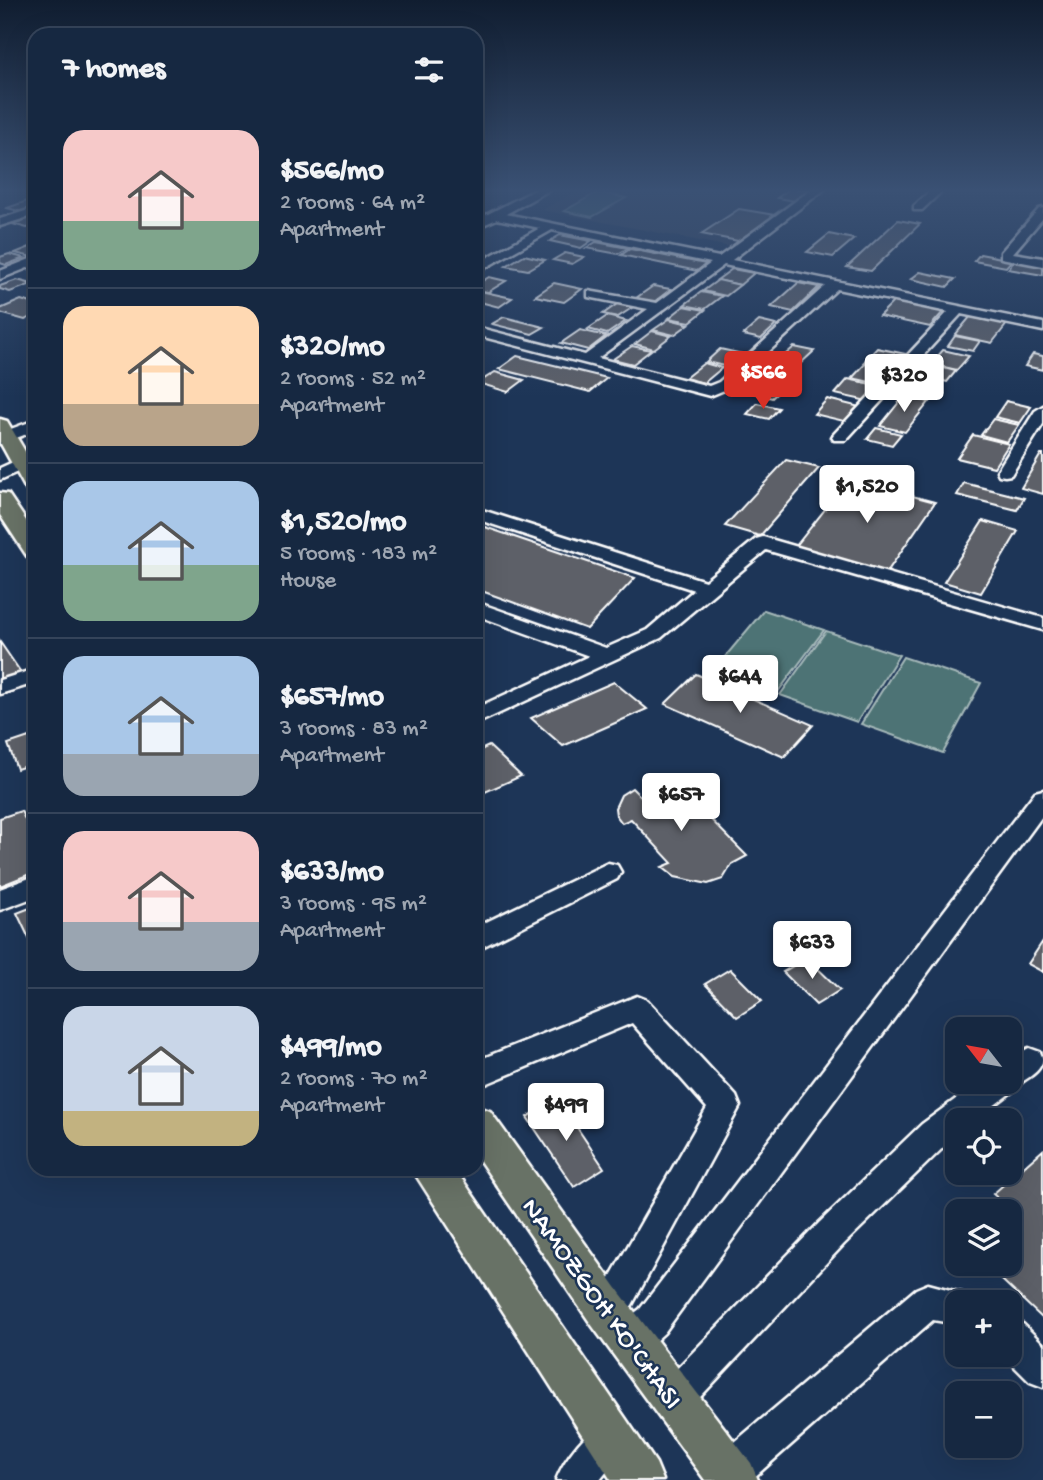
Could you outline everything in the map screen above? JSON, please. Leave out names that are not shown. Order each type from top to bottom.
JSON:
[{"type":"main road","points":[[2,434],[28,460]]},
{"type":"main road","points":[[0,499],[28,541]]},
{"type":"main road","name":"NAMOZGOH KO'CHASI","points":[[483,1133],[730,1476]]},
{"type":"main road","points":[[437,1176],[639,1480]]},
{"type":"street","points":[[709,258],[1043,327]]},
{"type":"street","points":[[587,360],[727,258]]},
{"type":"street","points":[[1022,258],[1043,262]]},
{"type":"street","points":[[0,275],[28,264]]},
{"type":"street","points":[[606,284],[589,297],[658,307]]},
{"type":"street","points":[[483,333],[710,391],[724,385],[835,284]]},
{"type":"street","points":[[840,437],[958,309]]},
{"type":"street","points":[[1004,471],[1043,411]]},
{"type":"street","points":[[2,434],[28,427]]},
{"type":"street","points":[[0,475],[28,460]]},
{"type":"street","points":[[483,515],[710,589]]},
{"type":"street","points":[[483,714],[654,634],[764,543],[1043,624]]},
{"type":"street","points":[[483,611],[608,656]]},
{"type":"street","points":[[0,687],[28,678]]},
{"type":"street","points":[[483,1072],[637,1008],[724,1106],[621,1293],[618,1324],[652,1321],[1043,798]]},
{"type":"street","points":[[483,935],[608,872]]},
{"type":"street","points":[[0,900],[28,889]]},
{"type":"street","points":[[674,1398],[832,1233],[933,1134],[986,1094]]},
{"type":"street","points":[[730,1476],[737,1466],[928,1301],[945,1305]]},
{"type":"street","points":[[1022,1349],[1043,1369]]},
{"type":"street","points":[[575,1480],[611,1437]]},
{"type":"green space","points":[[764,610],[824,630],[777,693],[714,670]]},
{"type":"green space","points":[[826,631],[899,655],[857,722],[780,695]]},
{"type":"green space","points":[[903,657],[981,683],[943,753],[861,724]]},
{"type":"building","points":[[0,258],[24,258],[6,265],[0,263]]},
{"type":"building","points":[[519,258],[545,260],[528,270],[506,266]]},
{"type":"building","points":[[556,258],[582,258],[572,264],[553,260]]},
{"type":"building","points":[[636,258],[676,258],[706,264],[697,271]]},
{"type":"building","points":[[857,258],[884,258],[871,271],[847,267]]},
{"type":"building","points":[[977,258],[1012,260],[1006,267],[974,261]]},
{"type":"building","points":[[1015,260],[1043,265],[1043,275],[1008,269]]},
{"type":"building","points":[[732,269],[754,273],[740,285],[717,280]]},
{"type":"building","points":[[920,272],[955,279],[947,287],[911,279]]},
{"type":"building","points":[[489,277],[506,281],[488,292],[483,291],[483,281]]},
{"type":"building","points":[[17,280],[28,283],[28,285],[10,292],[0,289],[0,286]]},
{"type":"building","points":[[718,280],[740,285],[726,296],[703,291]]},
{"type":"building","points":[[554,283],[582,289],[564,302],[535,296]]},
{"type":"building","points":[[798,283],[819,287],[793,312],[771,307]]},
{"type":"building","points":[[653,286],[671,289],[654,302],[636,298]]},
{"type":"building","points":[[483,292],[512,298],[499,307],[483,303]]},
{"type":"building","points":[[701,292],[722,296],[705,309],[684,305]]},
{"type":"building","points":[[21,300],[28,302],[28,318],[0,313],[0,309]]},
{"type":"building","points":[[894,301],[944,311],[930,327],[879,316]]},
{"type":"building","points":[[620,302],[635,306],[618,317],[603,314]]},
{"type":"building","points":[[684,306],[705,310],[690,322],[669,318]]},
{"type":"building","points":[[607,316],[626,321],[607,334],[588,329]]},
{"type":"building","points":[[504,317],[544,327],[532,334],[492,324]]},
{"type":"building","points":[[970,317],[1007,324],[992,343],[955,335]]},
{"type":"building","points":[[669,319],[689,324],[674,335],[653,330]]},
{"type":"building","points":[[759,321],[776,325],[761,339],[743,335]]},
{"type":"building","points":[[580,330],[606,336],[588,350],[561,343]]},
{"type":"building","points":[[652,331],[671,336],[654,349],[635,344]]},
{"type":"building","points":[[955,336],[980,341],[973,351],[948,346]]},
{"type":"building","points":[[632,346],[651,350],[633,364],[613,359]]},
{"type":"building","points":[[794,347],[814,351],[799,365],[779,360]]},
{"type":"building","points":[[877,348],[905,354],[893,369],[864,362]]},
{"type":"building","points":[[720,349],[743,354],[729,367],[706,362]]},
{"type":"building","points":[[943,350],[969,356],[957,370],[931,364]]},
{"type":"building","points":[[1033,354],[1043,356],[1043,370],[1025,366]]},
{"type":"building","points":[[517,356],[607,378],[590,392],[499,369]]},
{"type":"building","points":[[773,362],[799,368],[787,380],[761,374]]},
{"type":"building","points":[[704,363],[722,368],[704,383],[685,378]]},
{"type":"building","points":[[865,364],[891,370],[879,384],[852,378]]},
{"type":"building","points":[[931,365],[956,371],[947,382],[922,376]]},
{"type":"building","points":[[495,372],[524,380],[508,392],[483,384],[483,380]]},
{"type":"building","points":[[755,375],[788,383],[772,398],[739,389]]},
{"type":"building","points":[[848,379],[880,386],[867,401],[835,394]]},
{"type":"building","points":[[918,381],[942,387],[930,402],[905,396]]},
{"type":"building","points":[[904,396],[929,402],[905,432],[880,426]]},
{"type":"building","points":[[827,399],[860,407],[848,422],[814,414]]},
{"type":"building","points":[[1006,401],[1031,407],[1020,423],[995,417]]},
{"type":"building","points":[[757,403],[779,408],[769,419],[747,414]]},
{"type":"building","points":[[993,419],[1019,425],[1007,442],[981,435]]},
{"type":"building","points":[[876,428],[901,434],[892,445],[867,439]]},
{"type":"building","points":[[973,435],[1009,444],[994,467],[957,458]]},
{"type":"building","points":[[1043,454],[1043,494],[1021,488]]},
{"type":"building","points":[[786,460],[819,468],[760,536],[725,526]]},
{"type":"building","points":[[849,479],[935,502],[887,572],[796,546]]},
{"type":"building","points":[[964,483],[1024,498],[1017,510],[957,495]]},
{"type":"building","points":[[983,521],[1018,531],[981,593],[944,582]]},
{"type":"building","points":[[483,526],[635,578],[587,629],[483,592]]},
{"type":"building","points":[[0,642],[22,674],[0,682]]},
{"type":"building","points":[[696,674],[813,725],[784,757],[665,704]]},
{"type":"building","points":[[614,682],[647,709],[563,746],[531,718]]},
{"type":"building","points":[[28,737],[28,765],[17,769],[8,744]]},
{"type":"building","points":[[489,746],[521,776],[483,793],[483,749]]},
{"type":"building","points":[[672,780],[747,856],[732,864],[723,879],[708,884],[675,877],[662,867],[672,863],[631,819],[622,823],[616,815],[615,808],[621,795],[632,788],[640,796]]},
{"type":"building","points":[[21,811],[28,826],[28,875],[0,886],[0,818]]},
{"type":"building","points":[[28,909],[28,936],[17,913]]},
{"type":"building","points":[[1043,941],[1043,972],[1028,964]]},
{"type":"building","points":[[807,958],[840,990],[816,1005],[783,972]]},
{"type":"building","points":[[730,969],[762,1001],[737,1017],[705,984]]},
{"type":"building","points":[[558,1099],[604,1168],[574,1187],[527,1117]]},
{"type":"building","points":[[1043,1150],[1043,1319],[1022,1299],[1022,1290],[1012,1290],[998,1276],[1022,1276],[1022,1199],[999,1199],[993,1194],[1003,1185],[1022,1185],[1022,1168]]}]
